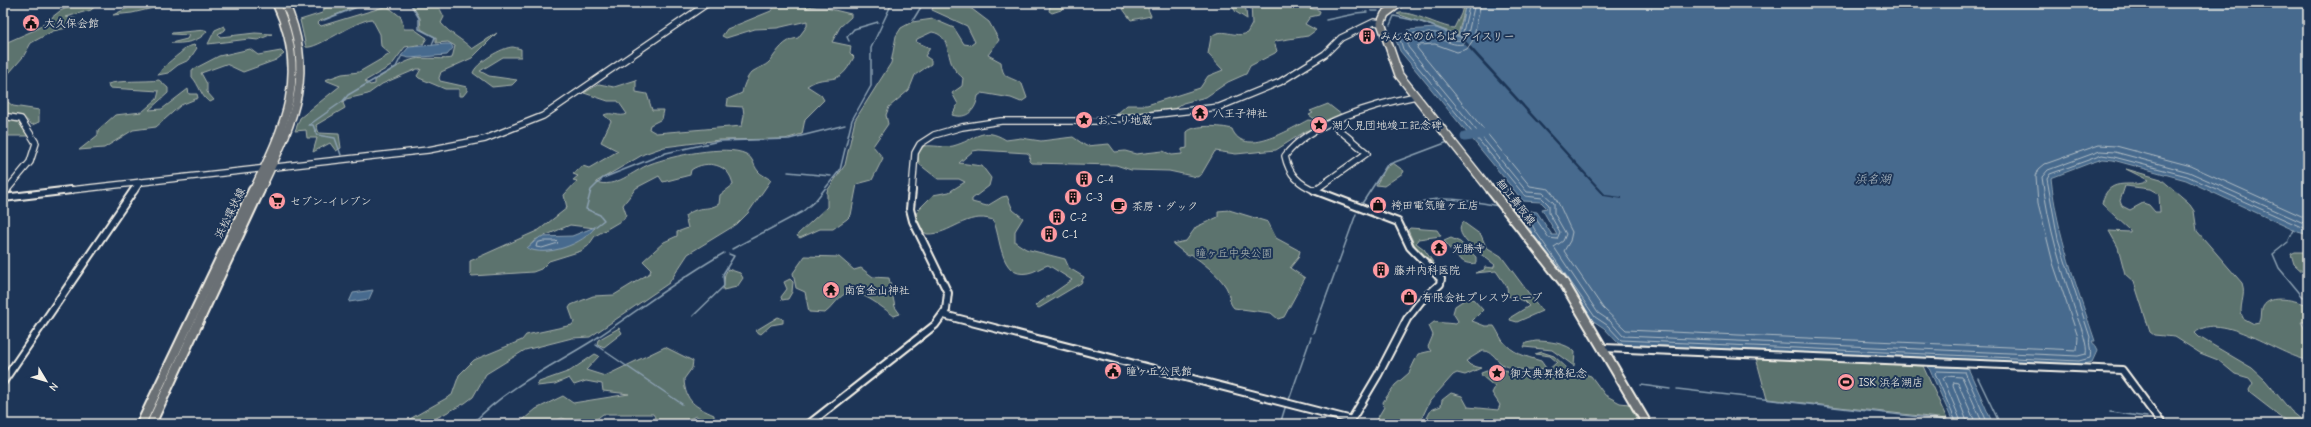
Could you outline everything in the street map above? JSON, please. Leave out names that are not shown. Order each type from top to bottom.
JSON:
[{"type":"main road","name":"浜松環状線","points":[[151,424],[268,168],[287,113],[294,70],[291,39],[276,3]]},
{"type":"main road","name":"浜松環状線","points":[[141,424],[292,121],[300,74],[297,34],[293,18],[285,3]]},
{"type":"main road","points":[[1381,23],[1385,14],[1400,3]]},
{"type":"main road","name":"細江舞阪線","points":[[1381,23],[1397,71],[1555,271],[1604,348],[1647,424]]},
{"type":"street","points":[[3,196],[442,148],[476,141],[513,130],[552,110],[708,3]]},
{"type":"street","points":[[809,424],[935,325],[944,315],[949,302],[948,293],[913,221],[910,209],[915,153],[926,139],[954,129],[1001,121],[1099,121],[1219,107],[1280,82],[1325,54],[1341,38],[1374,22],[1381,23]]},
{"type":"street","points":[[944,315],[1335,414],[1350,422],[1378,375],[1407,319],[1421,301],[1440,284],[1441,279],[1410,247],[1402,227],[1398,222],[1345,204],[1315,190],[1290,174],[1285,165],[1285,156],[1294,144],[1348,116],[1416,96]]},
{"type":"street","points":[[3,116],[15,116],[22,120],[36,141],[32,157],[3,196]]},
{"type":"street","points":[[1315,190],[1367,153],[1332,124]]},
{"type":"street","points":[[3,382],[140,182]]},
{"type":"street","points":[[1604,348],[2122,370],[2162,424]]},
{"type":"green space","points":[[78,3],[99,3],[91,10],[66,17],[76,19],[67,28],[53,31],[31,43],[23,57],[3,80],[3,44],[37,29],[60,11]]},
{"type":"green space","points":[[138,3],[175,3],[132,13],[113,15]]},
{"type":"green space","points":[[340,3],[366,3],[320,21],[318,23],[321,26],[387,6],[401,17],[404,29],[414,29],[427,38],[423,44],[405,47],[391,66],[365,81],[370,85],[375,84],[375,80],[394,68],[414,59],[452,58],[455,46],[448,42],[436,43],[436,38],[421,29],[420,18],[411,3],[482,3],[476,5],[441,5],[439,7],[444,17],[441,23],[472,49],[497,33],[472,58],[441,72],[439,78],[440,81],[467,87],[467,91],[463,96],[459,96],[459,89],[445,89],[419,78],[417,76],[421,69],[417,69],[382,84],[368,94],[346,99],[343,103],[345,108],[316,125],[319,133],[339,134],[341,148],[336,151],[330,143],[313,152],[317,138],[307,138],[306,130],[295,131],[300,118],[340,86],[325,80],[342,74],[359,72],[390,54],[381,46],[380,34],[372,19],[356,24],[311,47],[306,47],[300,20],[322,13],[325,8]]},
{"type":"green space","points":[[772,3],[866,3],[856,6],[821,5],[806,8],[826,8],[851,14],[851,17],[840,27],[832,42],[851,46],[850,53],[854,57],[843,74],[832,79],[815,82],[807,86],[821,95],[824,100],[805,119],[802,134],[785,139],[719,140],[664,147],[644,154],[596,182],[603,184],[617,181],[650,164],[684,155],[698,152],[726,150],[737,151],[749,156],[756,169],[762,175],[771,180],[748,213],[737,224],[688,254],[669,283],[590,337],[572,338],[525,350],[486,374],[473,397],[465,403],[425,424],[401,424],[452,395],[459,375],[474,360],[522,340],[526,335],[572,325],[574,322],[569,308],[571,305],[593,296],[614,295],[650,273],[651,269],[643,261],[664,242],[677,236],[677,232],[688,228],[685,216],[695,210],[710,208],[719,204],[720,195],[733,185],[731,178],[723,168],[711,164],[704,165],[691,170],[690,175],[663,182],[659,176],[636,188],[623,205],[626,214],[624,219],[595,236],[588,246],[581,251],[549,261],[541,269],[533,272],[472,276],[470,274],[470,261],[539,230],[567,208],[564,195],[577,181],[573,180],[578,176],[573,174],[583,166],[589,168],[618,151],[601,142],[611,121],[604,115],[627,114],[618,101],[608,101],[584,93],[599,84],[614,87],[636,80],[636,92],[647,94],[652,110],[664,110],[662,119],[650,125],[649,129],[656,133],[742,126],[744,115],[743,107],[727,106],[728,99],[742,93],[745,82],[751,73],[768,63],[778,50],[788,41],[798,38],[807,26],[807,21],[777,28],[755,29],[726,38],[722,36],[727,29],[771,11],[774,7]],"holes":[[[570,225],[595,228],[563,247],[545,251],[528,248],[535,240]]]},
{"type":"green space","points":[[934,3],[964,3],[989,22],[999,40],[988,55],[1001,62],[1003,72],[1007,76],[1022,84],[1027,98],[1021,102],[1011,98],[982,93],[978,96],[973,109],[967,115],[952,115],[958,104],[952,93],[962,86],[963,78],[956,71],[942,37],[932,32],[917,39],[916,42],[930,48],[925,56],[931,60],[931,64],[915,75],[909,90],[889,107],[886,115],[888,124],[873,146],[883,158],[872,180],[857,184],[851,215],[847,219],[833,229],[820,229],[800,238],[797,236],[798,234],[827,207],[827,191],[845,165],[855,120],[891,63],[896,36],[901,28],[912,22],[933,19],[954,28],[964,44],[971,45],[975,42],[967,26],[932,10]]},
{"type":"green space","points":[[1043,3],[1067,3],[1061,10],[1052,13],[1049,11],[1050,7]]},
{"type":"green space","points":[[1125,3],[1150,3],[1148,9],[1151,16],[1131,20],[1123,9]]},
{"type":"green space","points":[[1230,3],[1245,3],[1247,19],[1236,12]]},
{"type":"green space","points":[[1251,3],[1285,3],[1318,10],[1320,11],[1319,15],[1310,17],[1305,24],[1316,30],[1308,36],[1274,42],[1277,51],[1275,53],[1250,66],[1246,74],[1228,82],[1206,97],[1183,103],[1174,109],[1116,115],[1127,105],[1147,105],[1200,88],[1208,76],[1223,70],[1208,54],[1211,37],[1215,34],[1224,32],[1238,35],[1247,33],[1252,24]]},
{"type":"green space","points":[[1464,3],[1466,3],[1458,35],[1397,14],[1408,14],[1440,25],[1454,28],[1461,14]]},
{"type":"green space","points":[[224,26],[226,29],[218,34],[220,37],[255,33],[272,34],[258,40],[249,39],[208,44],[215,30]]},
{"type":"green space","points":[[207,31],[204,35],[191,42],[171,43],[187,39],[189,35],[171,34],[172,33]]},
{"type":"green space","points":[[194,45],[197,48],[189,60],[178,65],[168,73],[158,75],[168,63],[187,47]]},
{"type":"green space","points":[[513,47],[521,49],[521,57],[503,57],[480,71],[489,76],[517,80],[512,85],[492,87],[473,73],[484,60],[490,56]]},
{"type":"green space","points":[[250,49],[258,55],[281,51],[284,54],[276,60],[243,72],[226,64],[201,73],[207,84],[207,92],[214,100],[210,102],[207,100],[192,77],[192,70],[219,56]]},
{"type":"green space","points":[[159,80],[168,88],[168,93],[149,110],[162,109],[188,89],[189,94],[197,94],[198,98],[181,105],[156,127],[133,130],[104,148],[79,150],[98,135],[98,130],[115,115],[142,112],[157,99],[159,91],[109,88],[108,84],[118,82]]},
{"type":"green space","points":[[3,98],[13,106],[39,110],[39,122],[32,125],[22,116],[3,114]]},
{"type":"green space","points":[[1328,104],[1342,115],[1322,124],[1309,115],[1313,113],[1310,111]]},
{"type":"green space","points":[[3,117],[17,120],[28,136],[3,136]]},
{"type":"green space","points":[[1308,120],[1316,121],[1318,126],[1306,131],[1276,150],[1236,154],[1215,151],[1201,175],[1197,177],[1169,171],[1131,170],[1116,165],[1031,163],[1029,161],[1030,155],[1027,153],[979,150],[973,151],[959,163],[982,166],[991,178],[989,186],[972,199],[972,202],[987,206],[1002,197],[1007,196],[1013,210],[1023,218],[1015,231],[1015,242],[1026,249],[1065,259],[1069,268],[1084,277],[1081,283],[1039,308],[1035,306],[1072,280],[1048,265],[1028,273],[1018,273],[1011,269],[1006,263],[993,220],[983,218],[975,219],[944,231],[927,234],[922,231],[915,217],[918,210],[933,195],[949,192],[965,182],[959,179],[938,179],[919,164],[918,153],[924,146],[953,146],[979,135],[991,134],[1006,140],[1021,138],[1041,141],[1073,137],[1086,146],[1109,144],[1115,152],[1125,151],[1136,154],[1163,151],[1172,155],[1182,154],[1182,149],[1187,148],[1187,132],[1191,129],[1208,126],[1227,128],[1232,129],[1238,138],[1246,142],[1257,142],[1279,135]]},
{"type":"green space","points":[[1393,163],[1404,171],[1403,173],[1384,186],[1376,185],[1386,168]]},
{"type":"green space","points":[[2126,169],[2161,179],[2188,202],[2194,211],[2197,231],[2242,283],[2243,293],[2241,314],[2243,318],[2254,324],[2259,323],[2263,307],[2271,300],[2284,299],[2308,305],[2308,322],[2301,322],[2308,335],[2308,360],[2296,357],[2235,330],[2220,327],[2206,327],[2195,333],[2199,337],[2252,368],[2265,380],[2291,411],[2307,424],[2290,424],[2250,393],[2249,390],[2253,383],[2249,378],[2235,374],[2218,360],[2200,353],[2175,337],[2154,335],[2150,332],[2134,282],[2125,274],[2118,247],[2109,231],[2130,232],[2130,230],[2102,204],[2105,194],[2110,188],[2116,185],[2143,183],[2148,180]],"holes":[[[2125,186],[2150,189],[2159,194],[2160,212],[2155,212],[2149,205],[2143,203],[2130,210],[2122,206],[2120,201]]]},
{"type":"green space","name":"瞳ヶ丘中央公園","points":[[1229,210],[1268,222],[1276,238],[1300,251],[1298,258],[1290,268],[1305,278],[1284,317],[1278,319],[1271,313],[1234,308],[1226,287],[1219,277],[1191,254],[1188,256],[1173,244],[1186,241],[1196,227],[1218,217],[1218,211]]},
{"type":"green space","points":[[1463,222],[1481,235],[1486,247],[1501,256],[1542,311],[1517,322],[1510,320],[1511,317],[1529,306],[1524,301],[1508,296],[1507,287],[1496,271],[1475,273],[1484,270],[1485,267],[1493,268],[1495,265],[1477,252],[1465,240],[1461,234],[1460,228]]},
{"type":"green space","points":[[1410,228],[1437,230],[1441,236],[1418,239],[1416,243],[1424,249],[1435,265],[1415,246],[1408,230]]},
{"type":"green space","points":[[1451,238],[1460,242],[1476,257],[1476,263],[1466,263],[1457,257],[1444,241]]},
{"type":"green space","points":[[2295,252],[2308,252],[2308,277],[2294,264],[2291,254]]},
{"type":"green space","points":[[805,256],[839,257],[854,270],[861,268],[873,277],[889,278],[895,307],[900,314],[894,316],[876,303],[862,295],[855,293],[843,295],[825,313],[809,312],[805,292],[796,288],[793,273]]},
{"type":"green space","points":[[728,269],[740,273],[743,278],[737,287],[723,290],[725,274]]},
{"type":"green space","points":[[790,279],[793,282],[792,292],[788,299],[782,300],[781,297],[787,289],[784,282]]},
{"type":"green space","points":[[1467,298],[1473,299],[1483,310],[1472,321],[1485,326],[1494,326],[1506,345],[1520,354],[1541,361],[1546,368],[1533,370],[1505,366],[1489,352],[1482,351],[1466,361],[1470,365],[1481,368],[1465,375],[1457,373],[1453,375],[1430,401],[1419,424],[1374,424],[1384,407],[1383,402],[1395,385],[1409,373],[1418,354],[1431,351],[1428,347],[1433,335],[1429,326],[1434,322],[1456,324],[1458,321],[1453,313],[1455,306]]},
{"type":"green space","points":[[778,317],[783,319],[783,323],[771,325],[761,334],[755,331]]},
{"type":"green space","points":[[619,328],[622,333],[604,347],[597,344],[598,340]]},
{"type":"green space","points":[[1536,341],[1557,343],[1572,349],[1575,352],[1574,366],[1552,350],[1524,347],[1526,343]]},
{"type":"green space","points":[[665,347],[693,361],[692,368],[684,379],[687,393],[693,403],[714,415],[714,420],[707,422],[696,416],[678,424],[652,424],[655,417],[653,414],[603,414],[594,421],[579,419],[569,421],[562,418],[549,424],[518,424],[536,409],[563,396],[573,403],[629,394],[603,391],[602,384],[586,381],[574,385],[569,378],[555,384],[537,386],[539,382],[570,371],[595,354],[599,356],[586,370],[605,376]]},
{"type":"green space","points":[[1542,352],[1554,356],[1568,369],[1591,376],[1605,395],[1620,403],[1629,404],[1639,424],[1424,424],[1431,410],[1441,406],[1442,400],[1451,393],[1462,396],[1468,407],[1498,410],[1500,405],[1492,393],[1495,387],[1482,376],[1481,373],[1492,369],[1544,374],[1557,362],[1550,356],[1535,354]]},
{"type":"green space","name":"ISK 浜名湖店","points":[[1756,358],[1923,366],[1947,419],[1767,399]]},
{"type":"water","name":"浜名湖","points":[[1466,3],[2308,3],[2308,235],[2298,232],[2186,180],[2113,160],[2103,159],[2051,178],[2063,240],[2095,341],[2092,341],[2097,351],[2092,362],[2079,365],[1619,344],[1604,328],[1592,320],[1533,235],[1526,221],[1512,207],[1515,205],[1518,209],[1537,212],[1552,235],[1557,235],[1542,209],[1547,208],[1541,202],[1523,201],[1400,51],[1394,35],[1409,33],[1407,30],[1436,28],[1464,39],[1459,36]]},
{"type":"water","points":[[451,44],[453,48],[447,55],[409,58],[401,56],[409,47]]},
{"type":"water","points":[[595,227],[582,239],[564,248],[535,251],[527,248],[540,237],[572,236]]},
{"type":"water","points":[[373,290],[369,299],[349,302],[353,293]]},
{"type":"water","points":[[1928,366],[1968,368],[1993,424],[1954,424]]},
{"type":"pier","points":[[1464,39],[1606,195],[1622,197],[1622,199],[1604,196],[1461,40]]},
{"type":"waterway","points":[[324,20],[367,3]]},
{"type":"waterway","points":[[410,3],[419,18],[419,29],[435,37],[432,45]]},
{"type":"waterway","points":[[732,249],[802,212],[815,201],[840,170],[852,120],[871,86],[871,48],[892,3]]},
{"type":"waterway","points":[[913,20],[921,7],[921,3]]},
{"type":"waterway","points":[[1371,11],[1378,11]]},
{"type":"waterway","points":[[1356,13],[1367,12]]},
{"type":"waterway","points":[[1326,20],[1355,14]]},
{"type":"waterway","points":[[1390,25],[1394,16],[1422,22],[1459,36]]},
{"type":"waterway","points":[[849,41],[847,37],[854,29],[878,22]]},
{"type":"waterway","points":[[341,155],[335,138],[317,135],[313,125],[309,125],[343,101],[348,95],[396,67],[401,57]]},
{"type":"waterway","points":[[595,227],[604,220],[600,215],[586,209],[591,190],[603,178],[666,153],[719,141],[789,139],[845,125]]},
{"type":"waterway","points":[[1465,137],[1484,134]]},
{"type":"waterway","points":[[1361,205],[1387,165],[1448,142]]},
{"type":"waterway","points":[[788,172],[831,176]]},
{"type":"waterway","points":[[1397,213],[1409,206],[1421,202],[1446,199],[1473,201],[1499,206]]},
{"type":"waterway","points":[[1338,264],[1356,214]]},
{"type":"waterway","points":[[2289,240],[2294,230]]},
{"type":"waterway","points":[[2288,242],[2273,254],[2279,268],[2303,297]]},
{"type":"waterway","points":[[472,424],[485,411],[514,389],[592,341],[724,253]]},
{"type":"waterway","points":[[693,316],[724,286],[723,274],[734,256],[729,254]]},
{"type":"waterway","points":[[1313,333],[1337,267]]},
{"type":"waterway","points":[[1289,400],[1311,337]]},
{"type":"waterway","points":[[596,345],[603,350]]},
{"type":"waterway","points":[[606,352],[682,404]]},
{"type":"waterway","points":[[1978,378],[2000,424]]},
{"type":"waterway","points":[[1641,385],[1670,389]]},
{"type":"waterway","points":[[1677,389],[1945,420],[1947,424]]},
{"type":"waterway","points":[[1280,424],[1286,405]]},
{"type":"waterway","points":[[2110,412],[2147,417]]},
{"type":"place","name":"大久保会館","points":[[31,23]]},
{"type":"place","name":"みんなのひろば アイスリー","points":[[1367,36]]},
{"type":"place","name":"八王子神社","points":[[1200,113]]},
{"type":"place","name":"おこり地蔵","points":[[1084,120]]},
{"type":"place","name":"湖人見団地竣工記念碑","points":[[1319,125]]},
{"type":"place","name":"C-4","points":[[1084,179]]},
{"type":"place","name":"C-3","points":[[1073,197]]},
{"type":"place","name":"セブン-イレブン","points":[[277,201]]},
{"type":"place","name":"袴田電気瞳ヶ丘店","points":[[1378,205]]},
{"type":"place","name":"茶房・ダック","points":[[1119,206]]},
{"type":"place","name":"C-2","points":[[1057,217]]},
{"type":"place","name":"C-1","points":[[1049,234]]},
{"type":"place","name":"光勝寺","points":[[1439,248]]},
{"type":"place","name":"藤井内科医院","points":[[1381,270]]},
{"type":"place","name":"南宮金山神社","points":[[831,290]]},
{"type":"place","name":"有限会社プレスウェーブ","points":[[1409,297]]},
{"type":"place","name":"瞳ヶ丘公民館","points":[[1113,371]]},
{"type":"place","name":"御大典昇格紀念","points":[[1497,373]]},
{"type":"place","name":"ISK 浜名湖店","points":[[1846,382]]}]
